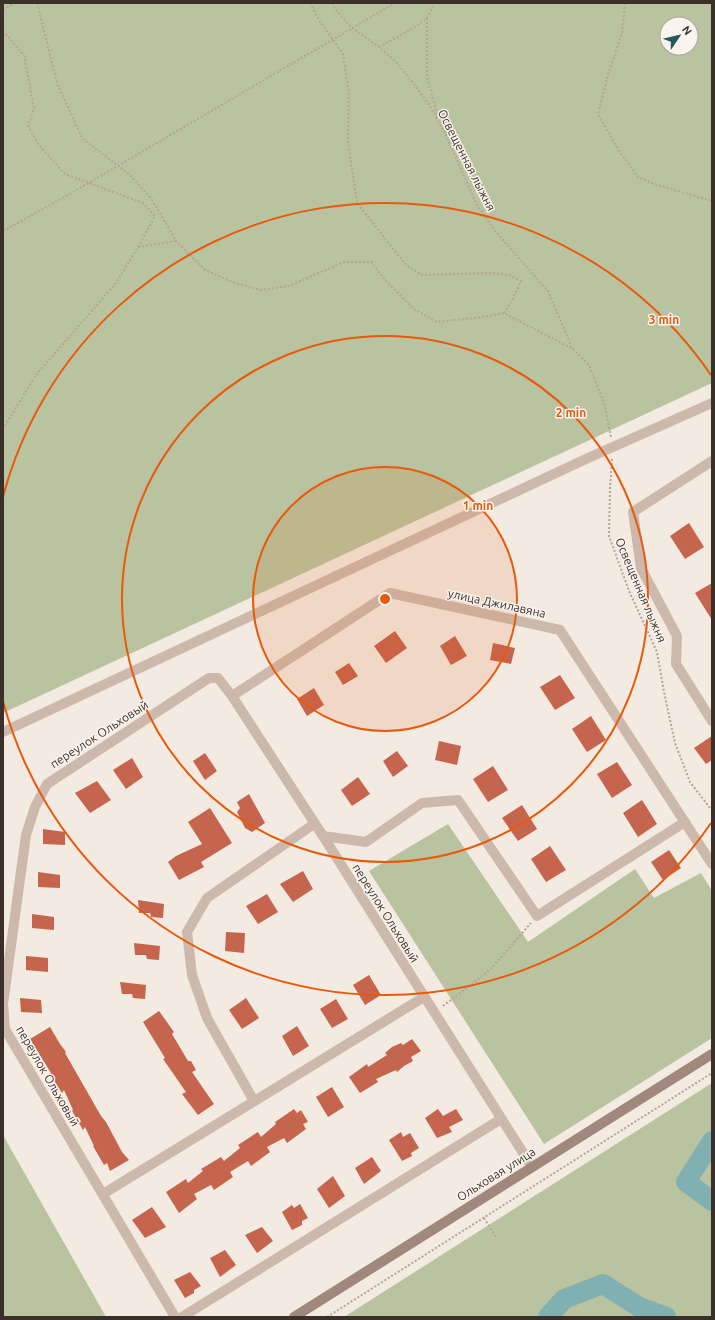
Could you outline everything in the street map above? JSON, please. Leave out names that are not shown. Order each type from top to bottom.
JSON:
[{"type":"main road","name":"Ольховая улица","points":[[294,1317],[712,1054]]},
{"type":"street","points":[[3,732],[613,447],[712,403]]},
{"type":"street","points":[[712,461],[633,512],[641,568],[677,636],[676,664],[712,721]]},
{"type":"street","name":"улица Джилавяна","points":[[232,696],[390,593],[560,630],[712,864]]},
{"type":"street","name":"переулок Ольховый","points":[[176,1317],[5,1029],[3,1004],[26,835],[35,808],[47,784],[209,678],[218,678],[232,696],[323,836],[532,1168]]},
{"type":"street","points":[[323,836],[366,842],[422,803],[458,800],[537,916],[684,822]]},
{"type":"street","points":[[254,1101],[207,1018],[192,975],[187,932],[207,898],[314,824]]},
{"type":"street","points":[[103,1194],[424,997]]},
{"type":"street","points":[[182,1317],[501,1119]]},
{"type":"path","points":[[3,9],[15,3]]},
{"type":"path","points":[[37,3],[57,83],[82,138],[130,175],[151,198],[176,241],[205,270],[235,283],[261,290],[289,286],[344,262],[371,262],[388,283],[414,309],[437,322],[504,314],[572,348]]},
{"type":"path","points":[[310,3],[319,20],[343,54],[349,93],[348,142],[358,203],[406,265],[422,275],[491,273],[509,274],[521,281],[504,314]]},
{"type":"path","name":"Освещенная лыжня","points":[[332,3],[335,9],[352,28],[379,47],[398,64],[417,88],[439,122],[476,203],[495,231],[548,291],[572,348],[589,365],[604,403],[613,447],[609,536],[630,591],[657,652],[677,750],[690,782],[712,809]]},
{"type":"path","points":[[3,231],[118,166],[395,3]]},
{"type":"path","points":[[435,3],[427,18],[427,76],[439,122]]},
{"type":"path","points":[[625,3],[622,33],[607,78],[598,114],[618,149],[638,177],[654,184],[712,201]]},
{"type":"path","points":[[379,47],[427,18]]},
{"type":"path","points":[[3,31],[24,55],[34,108],[28,126],[38,144],[65,174],[143,203],[155,216],[116,283],[36,375],[3,429]]},
{"type":"path","points":[[138,247],[176,241]]},
{"type":"path","points":[[434,1012],[490,970],[537,916]]},
{"type":"path","points":[[327,1317],[712,1073]]},
{"type":"path","points":[[483,1218],[496,1238]]},
{"type":"green space","points":[[3,3],[712,3],[712,383],[3,713]]},
{"type":"green space","points":[[448,824],[528,942],[635,869],[654,898],[701,873],[712,891],[712,1038],[544,1144],[369,871]]},
{"type":"green space","points":[[712,1083],[712,1317],[344,1317]]},
{"type":"green space","points":[[3,1135],[106,1317],[3,1317]]},
{"type":"building","points":[[689,523],[704,547],[685,559],[670,536]]},
{"type":"building","points":[[712,583],[712,620],[695,593]]},
{"type":"building","points":[[395,631],[407,648],[386,663],[374,646]]},
{"type":"building","points":[[455,636],[467,656],[451,665],[440,646]]},
{"type":"building","points":[[493,643],[515,648],[511,664],[490,660]]},
{"type":"building","points":[[349,663],[358,676],[343,685],[335,672]]},
{"type":"building","points":[[560,675],[575,698],[555,710],[540,687]]},
{"type":"building","points":[[314,688],[324,705],[307,716],[297,699]]},
{"type":"building","points":[[591,716],[606,740],[587,752],[572,729]]},
{"type":"building","points":[[712,736],[712,760],[706,764],[694,748]]},
{"type":"building","points":[[439,741],[461,746],[457,765],[435,760]]},
{"type":"building","points":[[397,751],[408,766],[393,777],[383,761]]},
{"type":"building","points":[[205,753],[217,771],[205,780],[193,761]]},
{"type":"building","points":[[132,758],[143,777],[126,789],[113,770]]},
{"type":"building","points":[[617,762],[632,785],[612,798],[597,774]]},
{"type":"building","points":[[493,766],[508,790],[488,802],[473,779]]},
{"type":"building","points":[[358,777],[370,794],[352,806],[341,790]]},
{"type":"building","points":[[97,781],[111,800],[90,813],[75,793]]},
{"type":"building","points":[[249,794],[265,823],[252,832],[245,828],[237,812],[240,808],[237,802]]},
{"type":"building","points":[[642,800],[657,824],[638,837],[623,813]]},
{"type":"building","points":[[522,805],[537,829],[518,841],[502,818]]},
{"type":"building","points":[[210,808],[232,843],[201,862],[204,867],[179,880],[168,862],[176,856],[202,844],[188,822]]},
{"type":"building","points":[[43,829],[65,832],[65,845],[43,844]]},
{"type":"building","points":[[550,846],[566,870],[546,882],[531,859]]},
{"type":"building","points":[[669,850],[681,868],[663,880],[651,862]]},
{"type":"building","points":[[303,871],[313,889],[293,902],[280,884]]},
{"type":"building","points":[[38,872],[60,875],[60,888],[38,887]]},
{"type":"building","points":[[267,894],[278,912],[258,924],[246,906]]},
{"type":"building","points":[[138,900],[164,904],[163,918],[151,917],[150,913],[139,913]]},
{"type":"building","points":[[32,914],[54,917],[54,930],[32,928]]},
{"type":"building","points":[[226,932],[245,933],[244,953],[225,951]]},
{"type":"building","points":[[134,943],[160,946],[159,960],[147,959],[146,955],[135,955]]},
{"type":"building","points":[[26,956],[48,958],[48,972],[26,970]]},
{"type":"building","points":[[369,975],[381,995],[365,1005],[353,985]]},
{"type":"building","points":[[120,982],[146,985],[145,999],[133,998],[132,994],[122,994]]},
{"type":"building","points":[[20,998],[41,1000],[42,1013],[21,1012]]},
{"type":"building","points":[[246,998],[259,1018],[242,1029],[229,1010]]},
{"type":"building","points":[[336,999],[348,1019],[332,1028],[320,1009]]},
{"type":"building","points":[[159,1011],[174,1032],[172,1034],[188,1061],[191,1061],[196,1070],[192,1072],[214,1104],[198,1115],[182,1094],[186,1092],[163,1059],[165,1058],[143,1022]]},
{"type":"building","points":[[297,1026],[309,1046],[293,1056],[282,1036]]},
{"type":"building","points":[[50,1027],[66,1052],[65,1053],[122,1152],[129,1160],[110,1171],[107,1163],[104,1165],[93,1146],[85,1127],[83,1130],[72,1111],[73,1110],[64,1090],[62,1093],[30,1039]]},
{"type":"building","points":[[412,1039],[421,1051],[411,1057],[413,1061],[397,1072],[396,1070],[376,1079],[378,1082],[360,1093],[349,1077],[367,1064],[368,1067],[387,1055],[385,1053],[392,1047],[401,1043],[403,1045]]},
{"type":"building","points":[[332,1087],[344,1107],[328,1117],[316,1097]]},
{"type":"building","points":[[294,1109],[297,1113],[301,1110],[308,1122],[303,1124],[306,1129],[287,1143],[284,1138],[267,1147],[270,1152],[251,1166],[248,1161],[230,1172],[233,1177],[214,1190],[211,1185],[194,1194],[197,1199],[179,1213],[166,1192],[186,1179],[188,1183],[203,1171],[201,1169],[221,1157],[224,1161],[240,1148],[238,1145],[258,1132],[261,1137],[276,1124],[275,1122]]},
{"type":"building","points":[[438,1109],[443,1116],[456,1109],[463,1120],[449,1127],[452,1132],[437,1138],[425,1118]]},
{"type":"building","points":[[401,1132],[403,1137],[410,1133],[419,1148],[411,1153],[412,1156],[402,1161],[389,1140]]},
{"type":"building","points":[[372,1157],[381,1171],[364,1184],[355,1168]]},
{"type":"building","points":[[333,1176],[345,1196],[329,1208],[317,1189]]},
{"type":"building","points":[[300,1204],[308,1218],[302,1221],[302,1225],[292,1230],[282,1212],[292,1205],[294,1208]]},
{"type":"building","points":[[152,1207],[166,1227],[145,1238],[132,1220]]},
{"type":"building","points":[[262,1227],[273,1241],[257,1253],[245,1235]]},
{"type":"building","points":[[225,1250],[236,1265],[220,1277],[210,1258]]},
{"type":"building","points":[[190,1272],[201,1286],[194,1290],[194,1293],[185,1298],[174,1280]]},
{"type":"waterway","points":[[712,1141],[686,1182],[712,1201]]},
{"type":"waterway","points":[[548,1317],[564,1299],[603,1284],[639,1307],[666,1317]]}]
